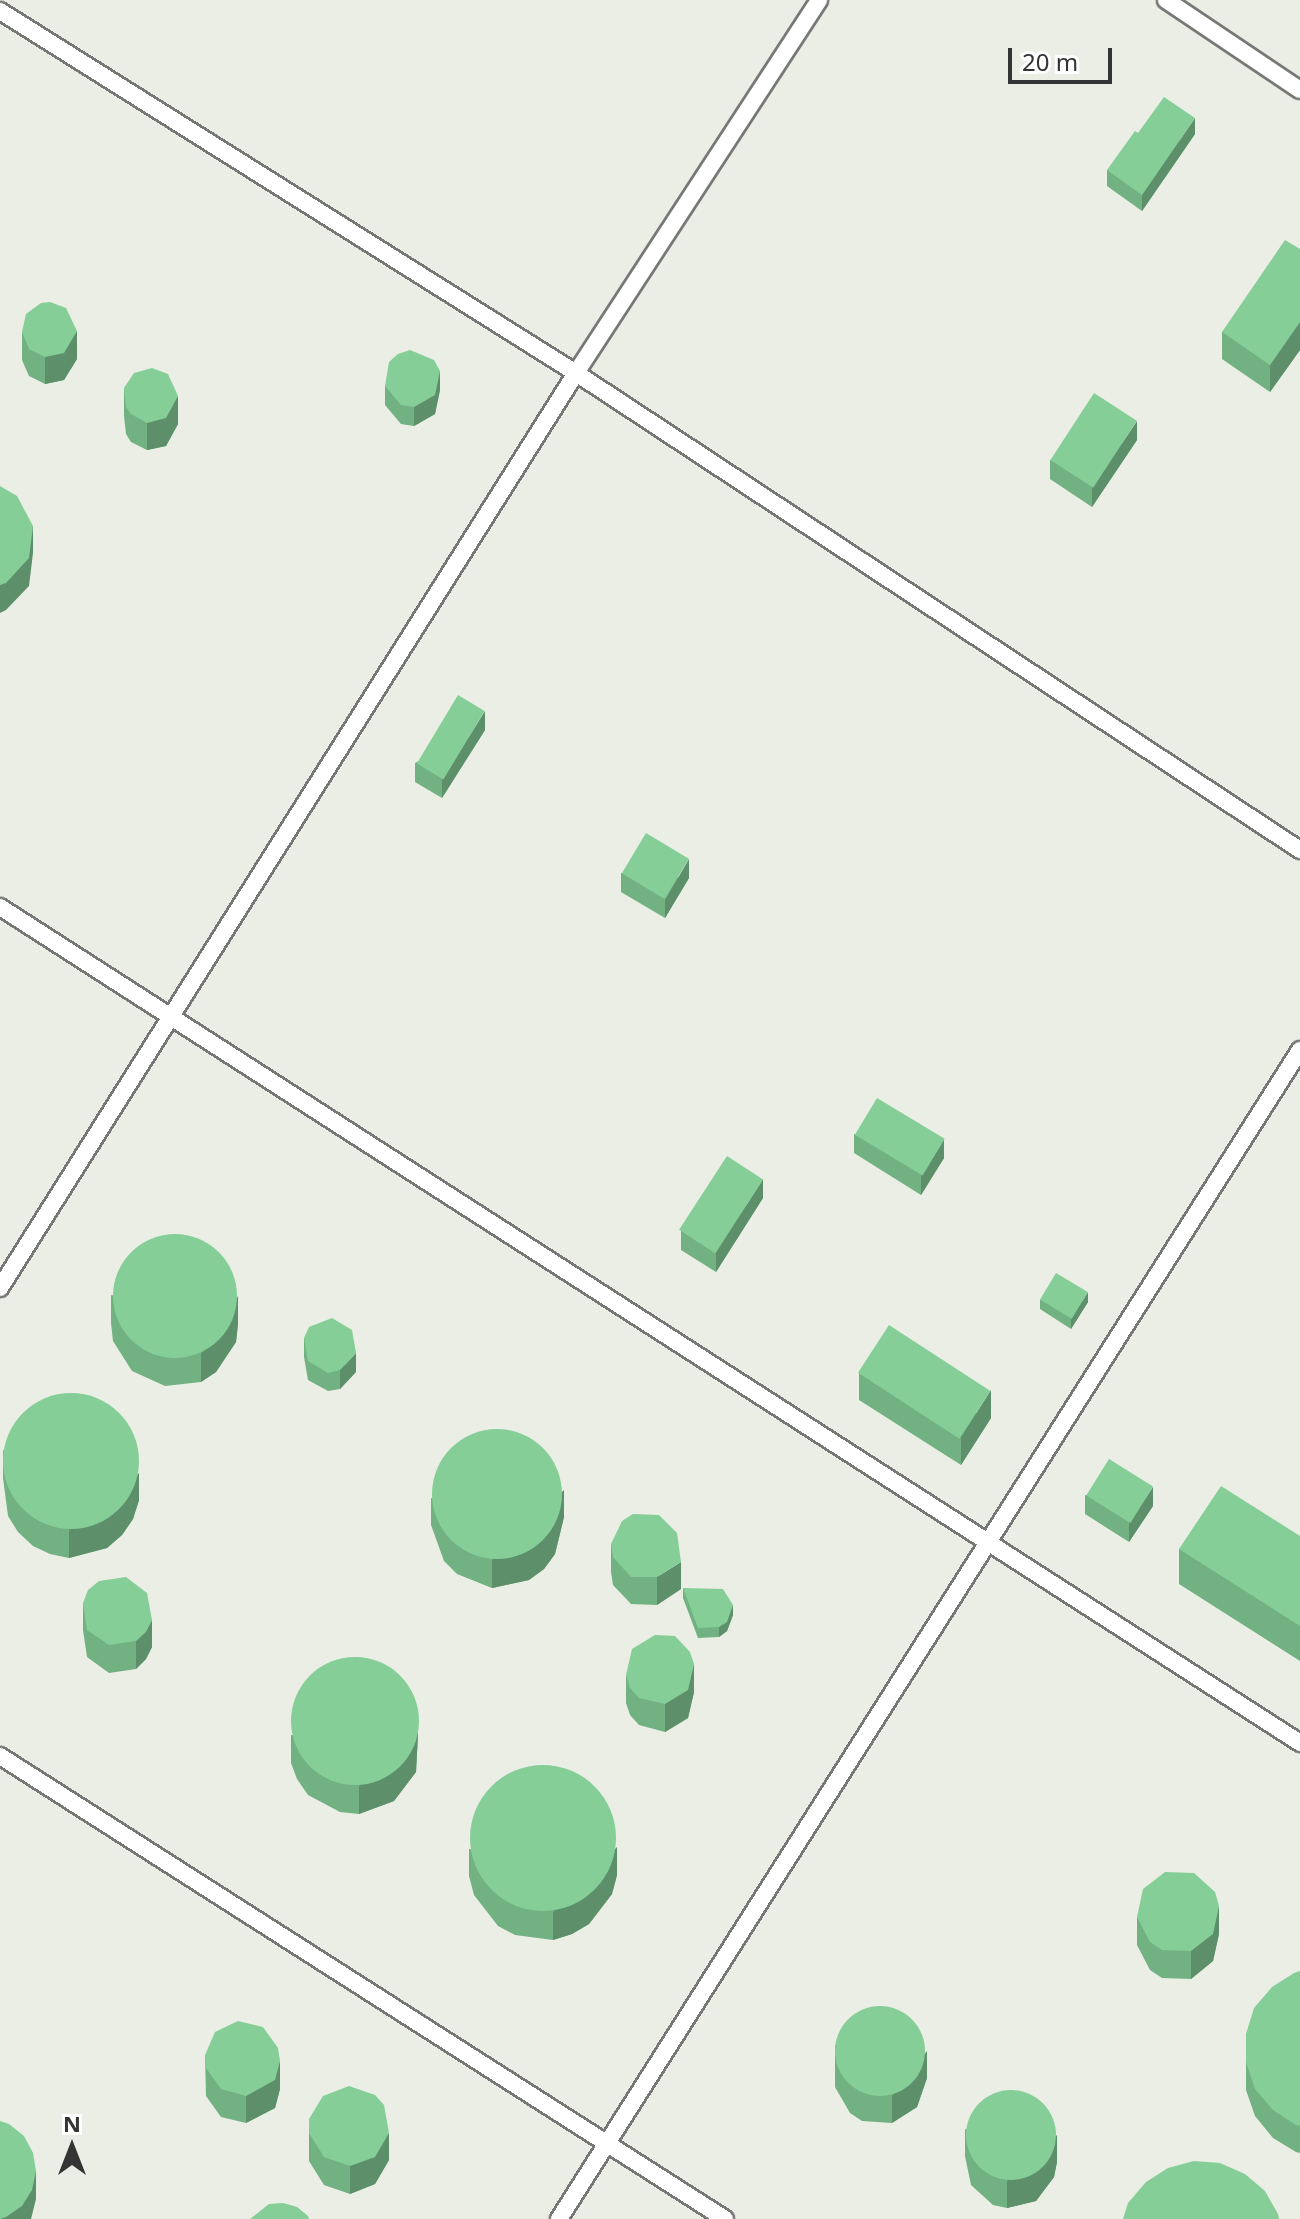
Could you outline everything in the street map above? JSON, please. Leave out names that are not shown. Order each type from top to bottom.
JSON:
[{"type":"lane","points":[[0,1288],[169,1015],[576,373],[819,0]]},
{"type":"lane","points":[[1166,0],[1300,90]]},
{"type":"lane","points":[[0,11],[576,373],[1300,850]]},
{"type":"lane","points":[[0,907],[1300,1743]]},
{"type":"lane","points":[[559,2219],[990,1544],[1300,1050]]},
{"type":"lane","points":[[0,1756],[725,2219]]},
{"type":"shaded area","points":[[0,0],[1300,0],[1300,2219],[0,2219]]},
{"type":"building","points":[[1164,97],[1195,118],[1142,195],[1107,170]]},
{"type":"building","points":[[1285,240],[1300,249],[1300,322],[1270,365],[1222,332]]},
{"type":"building","points":[[50,302],[66,308],[77,331],[64,353],[45,357],[29,349],[22,332],[26,314],[41,303]]},
{"type":"building","points":[[410,350],[434,360],[440,371],[435,395],[414,407],[401,405],[385,386],[389,362],[398,354]]},
{"type":"building","points":[[152,368],[168,374],[178,396],[166,418],[147,423],[131,414],[126,407],[124,388],[134,373]]},
{"type":"building","points":[[1094,393],[1137,421],[1093,488],[1050,460]]},
{"type":"building","points":[[0,486],[17,496],[33,526],[29,558],[6,583],[0,585]]},
{"type":"building","points":[[458,695],[485,711],[443,780],[417,764]]},
{"type":"building","points":[[646,833],[689,859],[665,899],[622,873]]},
{"type":"building","points":[[877,1098],[945,1139],[923,1176],[855,1135]]},
{"type":"building","points":[[727,1156],[763,1179],[715,1253],[679,1230]]},
{"type":"building","points":[[175,1234],[199,1238],[219,1252],[233,1272],[237,1296],[233,1320],[219,1340],[199,1354],[175,1358],[151,1354],[131,1340],[117,1320],[113,1296],[117,1272],[131,1252],[151,1238]]},
{"type":"building","points":[[1056,1273],[1088,1292],[1072,1319],[1040,1300]]},
{"type":"building","points":[[332,1318],[352,1330],[356,1353],[340,1370],[328,1373],[308,1361],[304,1338],[309,1327]]},
{"type":"building","points":[[889,1325],[990,1391],[959,1439],[858,1373]]},
{"type":"building","points":[[71,1393],[97,1398],[119,1413],[134,1435],[139,1461],[134,1487],[119,1509],[97,1524],[71,1529],[45,1524],[23,1509],[8,1487],[3,1461],[8,1435],[23,1413],[45,1398]]},
{"type":"building","points":[[497,1429],[522,1434],[543,1448],[557,1469],[562,1494],[557,1519],[543,1540],[522,1554],[497,1559],[472,1554],[451,1540],[437,1519],[432,1494],[437,1469],[451,1448],[472,1434]]},
{"type":"building","points":[[1109,1459],[1153,1487],[1130,1523],[1086,1495]]},
{"type":"building","points":[[1221,1486],[1300,1536],[1300,1626],[1179,1549]]},
{"type":"building","points":[[633,1514],[659,1515],[677,1533],[681,1562],[657,1577],[631,1577],[613,1557],[611,1544],[622,1521]]},
{"type":"building","points":[[126,1577],[147,1593],[152,1620],[146,1632],[136,1641],[109,1645],[87,1630],[83,1603],[88,1590],[99,1581]]},
{"type":"building","points":[[683,1588],[723,1589],[733,1605],[727,1622],[719,1627],[698,1628]]},
{"type":"building","points":[[655,1635],[675,1636],[690,1652],[694,1664],[688,1690],[665,1704],[639,1698],[630,1688],[626,1675],[632,1649]]},
{"type":"building","points":[[355,1657],[379,1662],[400,1676],[414,1697],[419,1721],[414,1745],[400,1766],[379,1780],[355,1785],[331,1780],[310,1766],[296,1745],[291,1721],[296,1697],[310,1676],[331,1662]]},
{"type":"building","points":[[543,1765],[571,1770],[595,1786],[611,1810],[616,1838],[611,1866],[595,1890],[571,1906],[543,1911],[515,1906],[491,1890],[475,1866],[470,1838],[475,1810],[491,1786],[515,1770]]},
{"type":"building","points":[[1165,1872],[1194,1873],[1215,1892],[1219,1906],[1213,1934],[1191,1951],[1162,1950],[1150,1942],[1137,1917],[1143,1889]]},
{"type":"building","points":[[1300,1971],[1300,2126],[1273,2110],[1255,2089],[1246,2062],[1246,2034],[1254,2008],[1272,1987]]},
{"type":"building","points":[[880,2006],[897,2010],[912,2019],[921,2034],[925,2051],[921,2068],[912,2083],[897,2092],[880,2096],[863,2092],[848,2083],[839,2068],[835,2051],[839,2034],[848,2019],[863,2010]]},
{"type":"building","points":[[238,2021],[263,2027],[278,2048],[280,2061],[275,2080],[246,2096],[221,2089],[206,2068],[205,2055],[215,2032]]},
{"type":"building","points":[[349,2086],[375,2095],[384,2105],[389,2133],[375,2157],[350,2166],[324,2157],[309,2133],[309,2119],[323,2096]]},
{"type":"building","points":[[1011,2090],[1036,2098],[1048,2110],[1056,2135],[1048,2160],[1036,2172],[1011,2180],[986,2172],[974,2160],[966,2135],[974,2110],[986,2098]]},
{"type":"building","points":[[0,2121],[24,2136],[33,2153],[36,2171],[32,2190],[22,2206],[0,2219]]},
{"type":"building","points":[[1194,2161],[1220,2163],[1245,2174],[1265,2191],[1279,2219],[1123,2219],[1128,2203],[1146,2182],[1168,2168]]},
{"type":"building","points":[[283,2203],[297,2207],[309,2219],[250,2219],[269,2204]]}]
